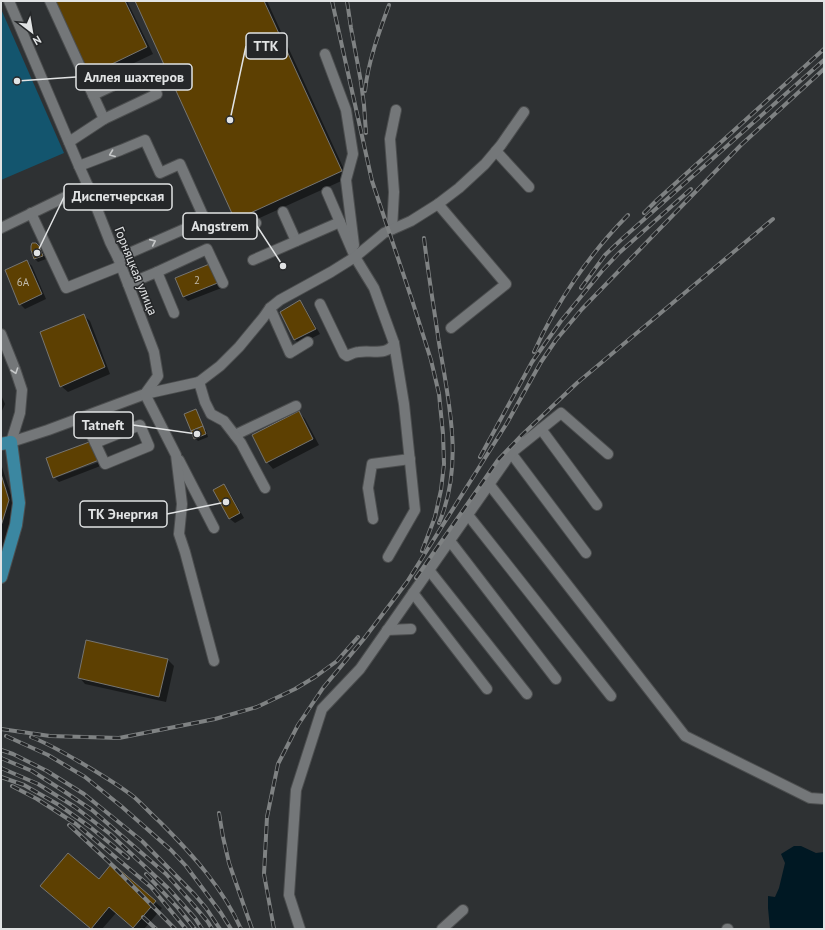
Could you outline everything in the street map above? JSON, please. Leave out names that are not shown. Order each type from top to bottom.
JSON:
[{"type":"main road","points":[[1,577],[16,525],[19,503],[6,443]]},
{"type":"street","name":"Горняцкая улица","points":[[9,1],[88,186],[154,352],[158,376],[145,394]]},
{"type":"street","points":[[50,1],[104,119]]},
{"type":"street","points":[[326,54],[346,110],[353,154],[346,180],[355,257]]},
{"type":"street","points":[[69,142],[104,119],[156,94],[146,70],[93,95]]},
{"type":"street","points":[[392,229],[394,192],[390,139],[396,110]]},
{"type":"street","points":[[6,443],[48,430],[145,394],[199,382],[220,366],[239,347],[270,308],[280,300],[355,257],[384,233],[411,221],[438,204],[459,188],[485,164],[524,112]]},
{"type":"street","points":[[79,166],[145,140],[160,173],[180,164],[205,220],[229,234],[256,222]]},
{"type":"street","points":[[496,151],[529,187]]},
{"type":"street","points":[[1,228],[88,186]]},
{"type":"street","points":[[327,192],[355,257],[374,288],[394,343],[404,404],[415,510],[388,557]]},
{"type":"street","points":[[438,204],[506,284],[451,328]]},
{"type":"street","points":[[283,212],[296,241]]},
{"type":"street","points":[[31,214],[66,288],[205,220]]},
{"type":"street","points":[[253,260],[340,222]]},
{"type":"street","points":[[128,284],[207,249],[223,283]]},
{"type":"street","points":[[157,272],[174,313]]},
{"type":"street","points":[[320,304],[344,354],[347,356],[360,351],[388,350],[392,348],[394,343]]},
{"type":"street","points":[[270,308],[290,353],[308,342]]},
{"type":"street","points":[[1,336],[22,390],[20,413],[6,443]]},
{"type":"street","points":[[199,382],[205,402],[211,414],[224,421],[242,443],[265,488]]},
{"type":"street","points":[[145,394],[214,528]]},
{"type":"street","points":[[235,435],[296,406]]},
{"type":"street","points":[[300,929],[289,895],[296,790],[322,709],[360,669],[511,453],[561,413],[608,454]]},
{"type":"street","points":[[83,417],[95,443],[105,464],[149,446],[140,425],[95,443]]},
{"type":"street","points":[[541,429],[597,505]]},
{"type":"street","points":[[511,453],[586,553]]},
{"type":"street","points":[[176,455],[182,504],[179,534],[214,661]]},
{"type":"street","points":[[373,519],[368,488],[372,464],[410,459]]},
{"type":"street","points":[[489,484],[686,736],[810,798],[824,799]]},
{"type":"street","points":[[468,515],[611,696]]},
{"type":"street","points":[[450,541],[556,679]]},
{"type":"street","points":[[429,570],[527,694]]},
{"type":"street","points":[[413,593],[487,689]]},
{"type":"street","points":[[387,630],[411,629]]},
{"type":"street","points":[[442,929],[463,910]]},
{"type":"shaded area","points":[[1,9],[64,153],[1,180]]},
{"type":"shaded area","points":[[794,846],[801,846],[816,853],[824,852],[824,929],[770,929],[768,896],[775,897],[779,888],[785,863],[781,854]]},
{"type":"building","points":[[48,1],[125,1],[147,47],[85,77]]},
{"type":"building","points":[[135,1],[264,1],[342,171],[235,220]]},
{"type":"building","points":[[32,243],[36,243],[39,246],[43,256],[34,259],[31,250]]},
{"type":"building","points":[[27,260],[42,294],[19,305],[5,270]]},
{"type":"building","points":[[212,263],[220,282],[183,297],[175,278]]},
{"type":"building","points":[[300,300],[316,329],[294,340],[280,312]]},
{"type":"building","points":[[84,314],[105,367],[60,387],[40,332]]},
{"type":"building","points":[[196,409],[203,426],[191,431],[184,414]]},
{"type":"building","points":[[299,411],[313,439],[266,463],[252,435]]},
{"type":"building","points":[[203,426],[206,434],[194,439],[191,431]]},
{"type":"building","points":[[92,441],[99,460],[53,478],[46,458]]},
{"type":"building","points":[[1,474],[9,500],[1,526]]},
{"type":"building","points":[[224,484],[240,513],[229,519],[213,490]]},
{"type":"building","points":[[86,640],[168,659],[159,697],[78,678]]},
{"type":"building","points":[[68,853],[99,879],[112,863],[156,901],[133,928],[109,907],[91,929],[40,886]]},
{"type":"railway","points":[[332,1],[372,181],[431,360],[439,394],[444,464],[441,490],[435,517],[422,551]]},
{"type":"railway","points":[[347,1],[361,82],[366,133]]},
{"type":"railway","points":[[365,91],[371,58],[389,5]]},
{"type":"railway","points":[[644,213],[824,49]]},
{"type":"railway","points":[[581,288],[605,255],[623,238],[824,60]]},
{"type":"railway","points":[[274,929],[264,874],[267,817],[278,764],[298,725],[323,688],[363,640],[407,582],[507,423],[541,362],[556,340],[582,309],[741,145],[824,69]]},
{"type":"railway","points":[[480,457],[532,362],[561,321],[602,271],[619,253],[691,189]]},
{"type":"railway","points":[[534,352],[563,297],[575,279],[600,246],[628,215]]},
{"type":"railway","points":[[416,578],[498,460],[522,435],[577,383],[773,219]]},
{"type":"railway","points":[[424,238],[447,388],[452,434],[453,456],[451,479],[447,501],[439,523]]},
{"type":"railway","points":[[1,729],[50,736],[119,738],[215,719],[257,707],[295,689],[337,661],[358,637]]},
{"type":"railway","points":[[6,736],[48,755],[85,777],[121,806],[171,850],[186,866],[231,929]]},
{"type":"railway","points":[[31,737],[54,747],[90,768],[118,785],[137,800],[172,834],[206,872],[225,899],[241,929]]},
{"type":"railway","points":[[1,750],[13,754],[47,771],[84,794],[142,841],[195,895],[220,929]]},
{"type":"railway","points":[[1,758],[32,771],[92,810],[166,874],[208,922],[212,929]]},
{"type":"railway","points":[[1,768],[38,784],[75,807],[110,834],[169,889],[195,918],[202,929]]},
{"type":"railway","points":[[1,777],[24,785],[59,805],[90,827],[128,858]]},
{"type":"railway","points":[[12,786],[37,799],[76,824],[151,887],[186,929]]},
{"type":"railway","points":[[219,813],[229,863],[252,929]]},
{"type":"railway","points":[[69,825],[109,862],[175,929]]},
{"type":"railway","points":[[146,874],[178,908],[195,929]]},
{"type":"railway","points":[[143,917],[156,929]]},
{"type":"place","name":"Аллея шахтеров","points":[[17,81]]},
{"type":"place","name":"ТТК","points":[[230,120]]},
{"type":"place","name":"Диспетчерская","points":[[37,253]]},
{"type":"place","name":"Angstrem","points":[[283,266]]},
{"type":"place","name":"Tatneft","points":[[197,434]]},
{"type":"place","name":"ТК Энергия","points":[[226,502]]}]
